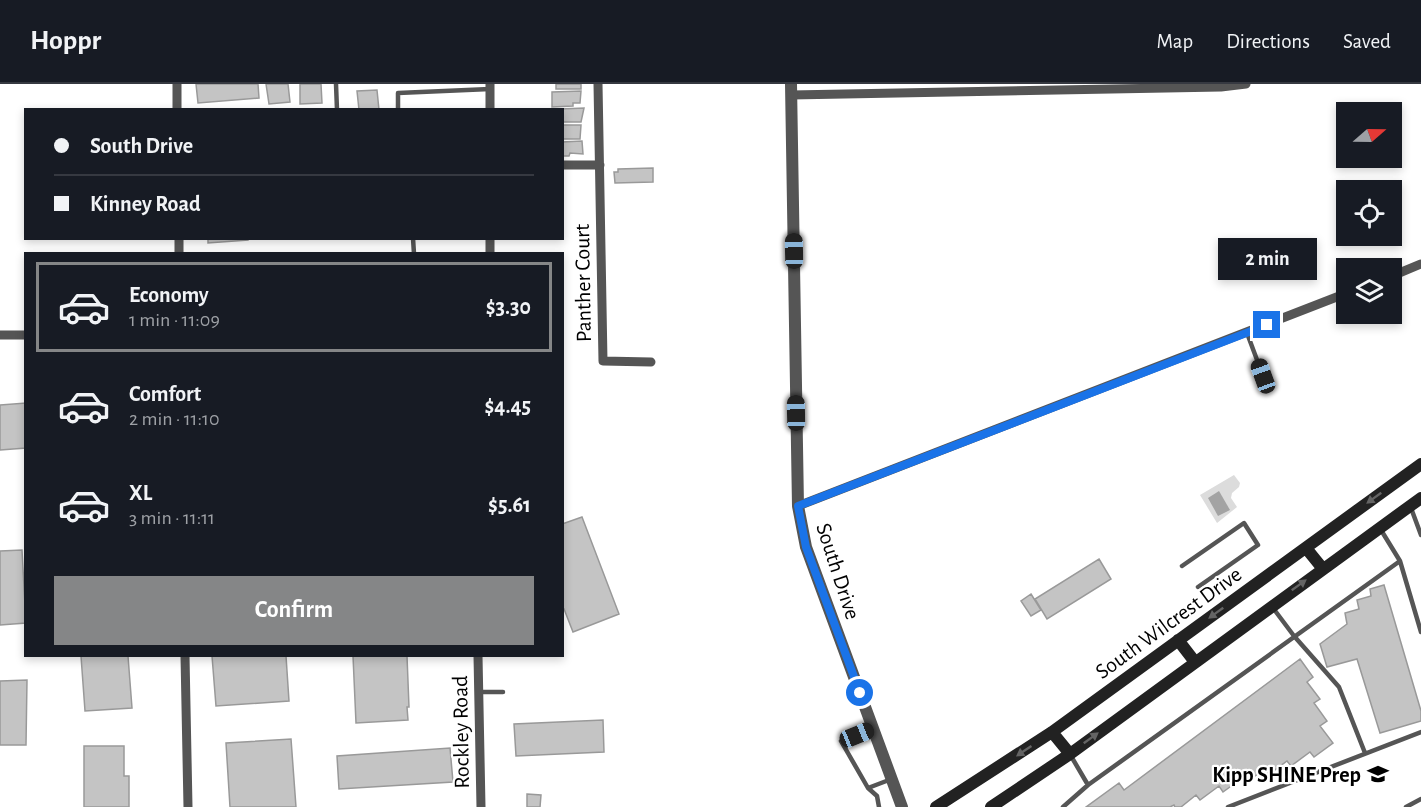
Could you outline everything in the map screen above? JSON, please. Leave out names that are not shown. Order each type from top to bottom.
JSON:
[{"type":"main road","name":"South Wilcrest Drive","points":[[936,807],[1052,732],[1421,464]]},
{"type":"main road","points":[[991,807],[1070,754],[1421,498]]},
{"type":"main road","points":[[1306,548],[1323,569]]},
{"type":"main road","points":[[1178,640],[1196,662]]},
{"type":"main road","points":[[1052,732],[1070,754]]},
{"type":"street","points":[[177,84],[177,108]]},
{"type":"street","name":"Panther Court","points":[[598,84],[603,362],[651,362]]},
{"type":"street","points":[[791,89],[1221,87],[1245,84]]},
{"type":"street","points":[[490,87],[490,108]]},
{"type":"street","name":"South Drive","points":[[791,89],[798,506],[806,547],[903,807]]},
{"type":"street","points":[[564,165],[600,165]]},
{"type":"street","points":[[1402,272],[1421,264]]},
{"type":"street","points":[[798,506],[1336,298]]},
{"type":"street","points":[[0,335],[24,335]]},
{"type":"street","points":[[185,657],[188,807]]},
{"type":"street","name":"Rockley Road","points":[[478,657],[481,807]]},
{"type":"lane","points":[[336,84],[337,108]]},
{"type":"lane","points":[[398,108],[398,93],[490,87]]},
{"type":"lane","points":[[1246,333],[1263,376]]},
{"type":"lane","points":[[1410,506],[1421,535]]},
{"type":"lane","points":[[1182,566],[1244,524],[1258,545],[1198,587]]},
{"type":"lane","points":[[1380,528],[1401,561],[1421,632]]},
{"type":"lane","points":[[1063,807],[1088,785],[1401,561]]},
{"type":"lane","points":[[1272,606],[1294,636],[1339,687],[1365,753]]},
{"type":"lane","points":[[479,692],[503,692]]},
{"type":"lane","points":[[873,728],[841,741],[868,788],[877,796],[879,807]]},
{"type":"lane","points":[[1228,807],[1421,732]]},
{"type":"lane","points":[[1070,754],[1088,785]]},
{"type":"lane","points":[[868,788],[892,779]]},
{"type":"lane","points":[[1406,807],[1421,799]]},
{"type":"shaded area","points":[[1234,475],[1240,483],[1231,498],[1237,507],[1217,523],[1200,495]]},
{"type":"shaded area","points":[[1219,491],[1230,510],[1218,516],[1208,498]]},
{"type":"building","points":[[196,84],[258,84],[259,98],[198,103]]},
{"type":"building","points":[[266,84],[288,84],[290,102],[269,104]]},
{"type":"building","points":[[300,84],[321,84],[322,103],[300,104]]},
{"type":"building","points":[[556,84],[581,84],[581,89],[556,89]]},
{"type":"building","points":[[377,90],[379,108],[359,108],[357,91]]},
{"type":"building","points":[[581,91],[580,103],[573,103],[573,106],[552,107],[552,92]]},
{"type":"building","points":[[584,108],[581,122],[564,122],[564,109]]},
{"type":"building","points":[[564,125],[581,125],[580,139],[564,139]]},
{"type":"building","points":[[582,141],[583,154],[570,153],[569,156],[564,156],[564,142]]},
{"type":"building","points":[[653,168],[653,182],[615,183],[614,172],[618,172],[618,169]]},
{"type":"building","points":[[208,240],[248,240],[208,243]]},
{"type":"building","points":[[24,403],[24,448],[0,450],[0,405]]},
{"type":"building","points":[[582,517],[619,614],[573,632],[564,609],[564,523]]},
{"type":"building","points":[[22,550],[24,623],[0,625],[0,551]]},
{"type":"building","points":[[1099,559],[1111,579],[1047,619],[1035,599]]},
{"type":"building","points":[[1384,585],[1421,711],[1421,721],[1380,733],[1357,659],[1327,667],[1320,644],[1347,624],[1345,613],[1359,609],[1357,600],[1371,596],[1370,589]]},
{"type":"building","points":[[1031,594],[1041,610],[1031,616],[1021,601]]},
{"type":"building","points":[[81,657],[128,657],[132,708],[85,711]]},
{"type":"building","points":[[212,657],[286,657],[289,701],[216,706]]},
{"type":"building","points":[[353,657],[407,657],[408,720],[356,723]]},
{"type":"building","points":[[1300,659],[1313,677],[1307,682],[1320,699],[1314,703],[1327,721],[1320,726],[1333,743],[1314,757],[1310,752],[1291,766],[1287,761],[1268,775],[1264,769],[1245,784],[1241,779],[1223,792],[1219,786],[1200,800],[1196,795],[1181,807],[1174,805],[1170,807],[1086,807],[1119,783],[1124,790]]},
{"type":"building","points":[[27,680],[26,745],[0,745],[0,681]]},
{"type":"building","points":[[603,720],[604,752],[516,756],[514,724]]},
{"type":"building","points":[[291,739],[296,807],[230,807],[226,743]]},
{"type":"building","points":[[84,746],[124,746],[124,776],[129,776],[129,807],[84,807]]},
{"type":"building","points":[[450,748],[453,782],[339,789],[337,756]]},
{"type":"building","points":[[527,794],[541,795],[540,807],[527,807]]},
{"type":"place","name":"Kipp SHINE Prep","points":[[1378,774]]},
{"type":"route","points":[[860,693],[806,547],[798,506],[1267,325]]}]
